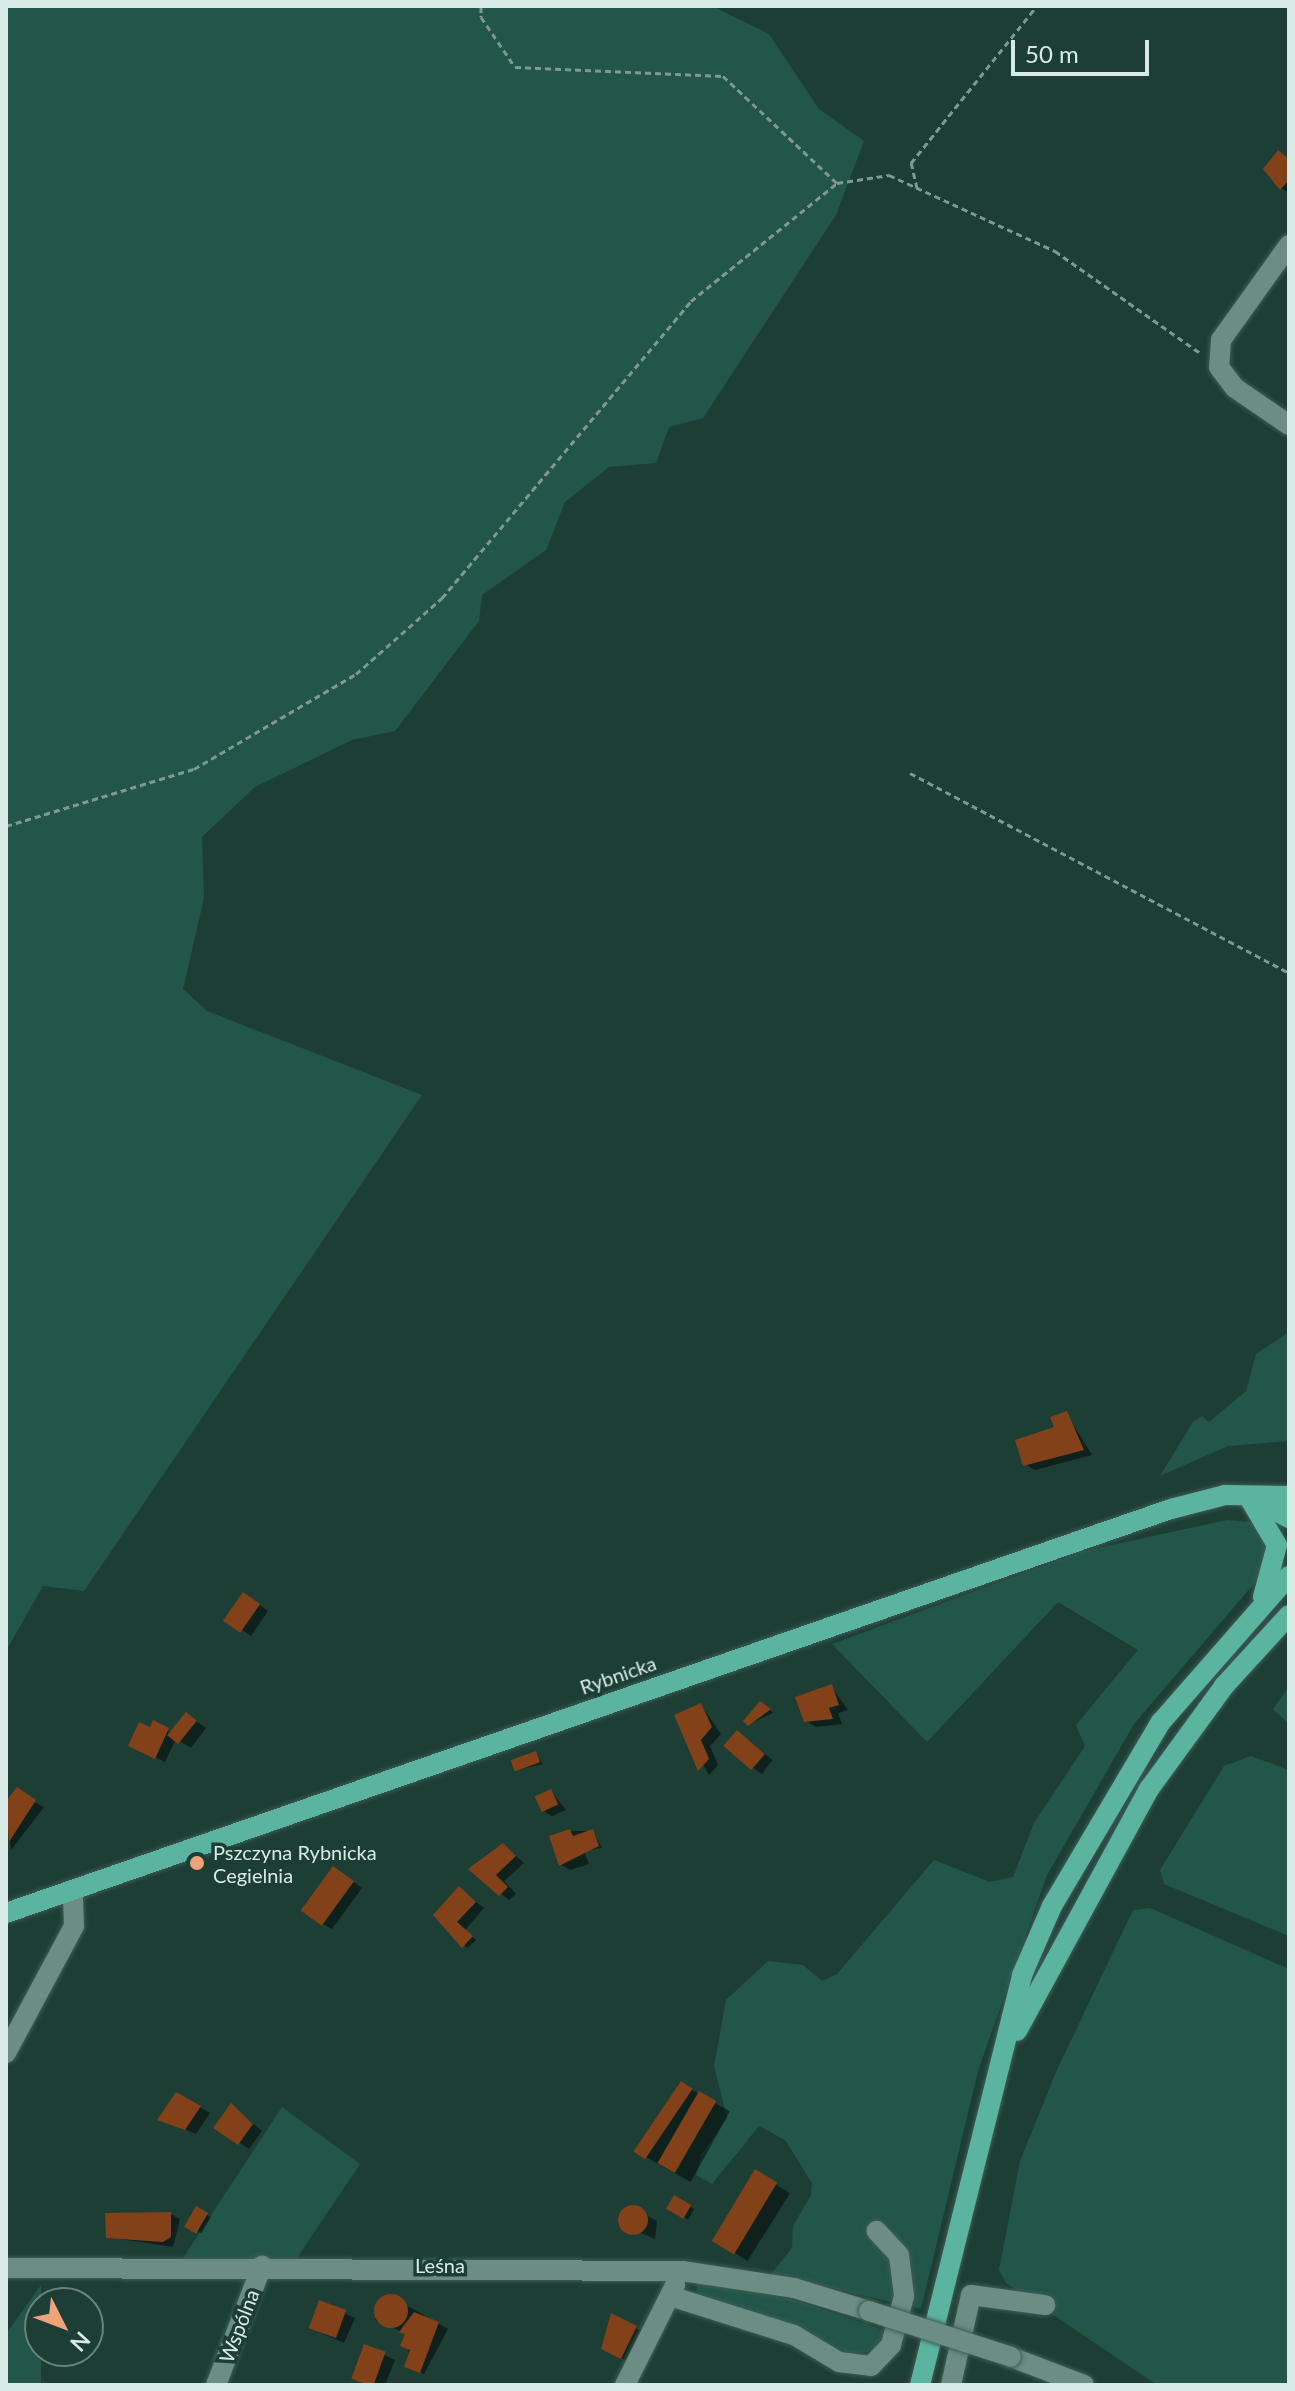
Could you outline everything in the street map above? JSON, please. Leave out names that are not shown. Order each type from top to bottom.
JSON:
[{"type":"main road","points":[[1248,1496],[1286,1509]]},
{"type":"main road","points":[[1248,1496],[1277,1545],[1260,1604]]},
{"type":"main road","name":"Rybnicka","points":[[6,1913],[1171,1509],[1248,1496]]},
{"type":"main road","points":[[920,2385],[1009,2046],[1022,1975],[1086,1839],[1161,1722],[1260,1604],[1289,1576]]},
{"type":"main road","points":[[1009,2046],[1149,1789],[1224,1686],[1289,1615]]},
{"type":"street","points":[[1289,245],[1221,340],[1219,367],[1235,388],[1289,425]]},
{"type":"street","points":[[6,2053],[74,1926],[73,1890]]},
{"type":"street","points":[[670,2296],[794,2335],[857,2369],[882,2357],[898,2320],[905,2274],[877,2231]]},
{"type":"street","name":"Leśna","points":[[6,2268],[262,2266],[682,2271],[794,2288],[1011,2357],[1084,2385]]},
{"type":"street","name":"Wspólna","points":[[216,2385],[262,2266]]},
{"type":"street","points":[[625,2385],[682,2271]]},
{"type":"street","points":[[951,2385],[971,2295],[1045,2305]]},
{"type":"path","points":[[481,6],[515,67],[723,76],[837,183]]},
{"type":"path","points":[[917,188],[911,163],[1037,6]]},
{"type":"path","points":[[6,826],[194,769],[356,674],[442,598],[691,301],[837,183],[889,175],[1055,251],[1219,367]]},
{"type":"path","points":[[910,773],[1289,973]]},
{"type":"green space","points":[[6,6],[712,6],[769,34],[819,109],[864,141],[836,215],[703,418],[669,427],[656,463],[609,467],[565,502],[546,550],[482,595],[479,621],[395,731],[352,740],[255,787],[202,837],[204,898],[183,989],[207,1011],[422,1095],[84,1591],[43,1586],[6,1651]]},
{"type":"green space","points":[[1289,1332],[1289,1441],[1228,1446],[1160,1476],[1193,1422],[1202,1416],[1209,1422],[1246,1391],[1256,1354]]},
{"type":"green space","points":[[1227,1520],[1250,1522],[1262,1533],[1270,1552],[1263,1573],[1134,1724],[1047,1875],[978,2071],[921,2309],[771,2274],[792,2248],[793,2226],[811,2195],[812,2183],[785,2140],[759,2126],[712,2184],[696,2175],[701,2155],[727,2118],[714,2066],[726,2000],[768,1961],[803,1965],[822,1981],[837,1974],[934,1860],[990,1882],[1013,1877],[1034,1823],[1085,1746],[1076,1725],[1138,1650],[1058,1602],[927,1742],[832,1644],[1084,1551]]},
{"type":"green space","points":[[1289,1687],[1289,1724],[1273,1709]]},
{"type":"green space","points":[[1251,1756],[1289,1770],[1289,1936],[1164,1884],[1160,1870],[1224,1766]]},
{"type":"green space","points":[[1150,1908],[1289,1969],[1289,2385],[1157,2385],[1006,2283],[999,2270],[1020,2161],[1056,2072],[1133,1910]]},
{"type":"green space","points":[[282,2107],[360,2164],[295,2261],[181,2261]]},
{"type":"green space","points":[[697,2280],[786,2297],[886,2331],[881,2348],[848,2357],[696,2298]]},
{"type":"green space","points":[[24,2309],[24,2367],[41,2367],[41,2385],[6,2385],[6,2334]]},
{"type":"building","points":[[1278,150],[1289,159],[1289,180],[1280,190],[1263,169]]},
{"type":"building","points":[[1067,1411],[1084,1450],[1023,1466],[1015,1440],[1054,1427],[1050,1417]]},
{"type":"building","points":[[243,1592],[260,1604],[240,1633],[223,1621]]},
{"type":"building","points":[[832,1684],[839,1705],[829,1708],[833,1719],[804,1722],[795,1697]]},
{"type":"building","points":[[760,1701],[771,1709],[748,1726],[743,1721]]},
{"type":"building","points":[[701,1703],[712,1727],[701,1740],[709,1759],[698,1771],[674,1715]]},
{"type":"building","points":[[186,1712],[197,1721],[178,1744],[167,1735]]},
{"type":"building","points":[[153,1720],[169,1728],[155,1759],[128,1746],[139,1722],[150,1727]]},
{"type":"building","points":[[737,1730],[765,1754],[751,1770],[723,1746]]},
{"type":"building","points":[[536,1751],[540,1762],[515,1772],[511,1760]]},
{"type":"building","points":[[17,1787],[36,1800],[9,1842],[6,1801]]},
{"type":"building","points":[[551,1789],[558,1804],[542,1812],[535,1797]]},
{"type":"building","points":[[570,1829],[573,1836],[593,1829],[599,1846],[559,1866],[549,1836]]},
{"type":"building","points":[[503,1843],[516,1856],[496,1875],[508,1887],[499,1896],[468,1869]]},
{"type":"building","points":[[333,1866],[354,1881],[322,1926],[301,1910]]},
{"type":"building","points":[[459,1886],[476,1902],[457,1922],[473,1936],[462,1948],[433,1915]]},
{"type":"building","points":[[681,2081],[693,2089],[645,2159],[633,2151]]},
{"type":"building","points":[[699,2091],[716,2101],[675,2173],[658,2163]]},
{"type":"building","points":[[176,2092],[201,2106],[185,2130],[157,2120]]},
{"type":"building","points":[[231,2103],[253,2124],[238,2145],[213,2128]]},
{"type":"building","points":[[755,2169],[777,2182],[734,2254],[712,2241]]},
{"type":"building","points":[[674,2195],[691,2205],[683,2219],[666,2209]]},
{"type":"building","points":[[633,2205],[643,2210],[648,2220],[643,2230],[633,2235],[623,2230],[618,2220],[623,2210]]},
{"type":"building","points":[[196,2206],[208,2213],[196,2234],[184,2227]]},
{"type":"building","points":[[171,2212],[171,2237],[163,2242],[106,2238],[105,2213]]},
{"type":"building","points":[[391,2294],[403,2299],[408,2311],[403,2323],[391,2328],[379,2323],[374,2311],[379,2299]]},
{"type":"building","points":[[319,2300],[346,2310],[336,2338],[309,2328]]},
{"type":"building","points":[[414,2312],[439,2322],[420,2373],[404,2367],[410,2350],[400,2346],[405,2334],[399,2332]]},
{"type":"building","points":[[611,2313],[637,2326],[621,2359],[601,2349]]},
{"type":"building","points":[[364,2344],[386,2352],[374,2385],[351,2379]]},
{"type":"place","name":"Pszczyna Rybnicka Cegielnia","points":[[197,1863]]}]
